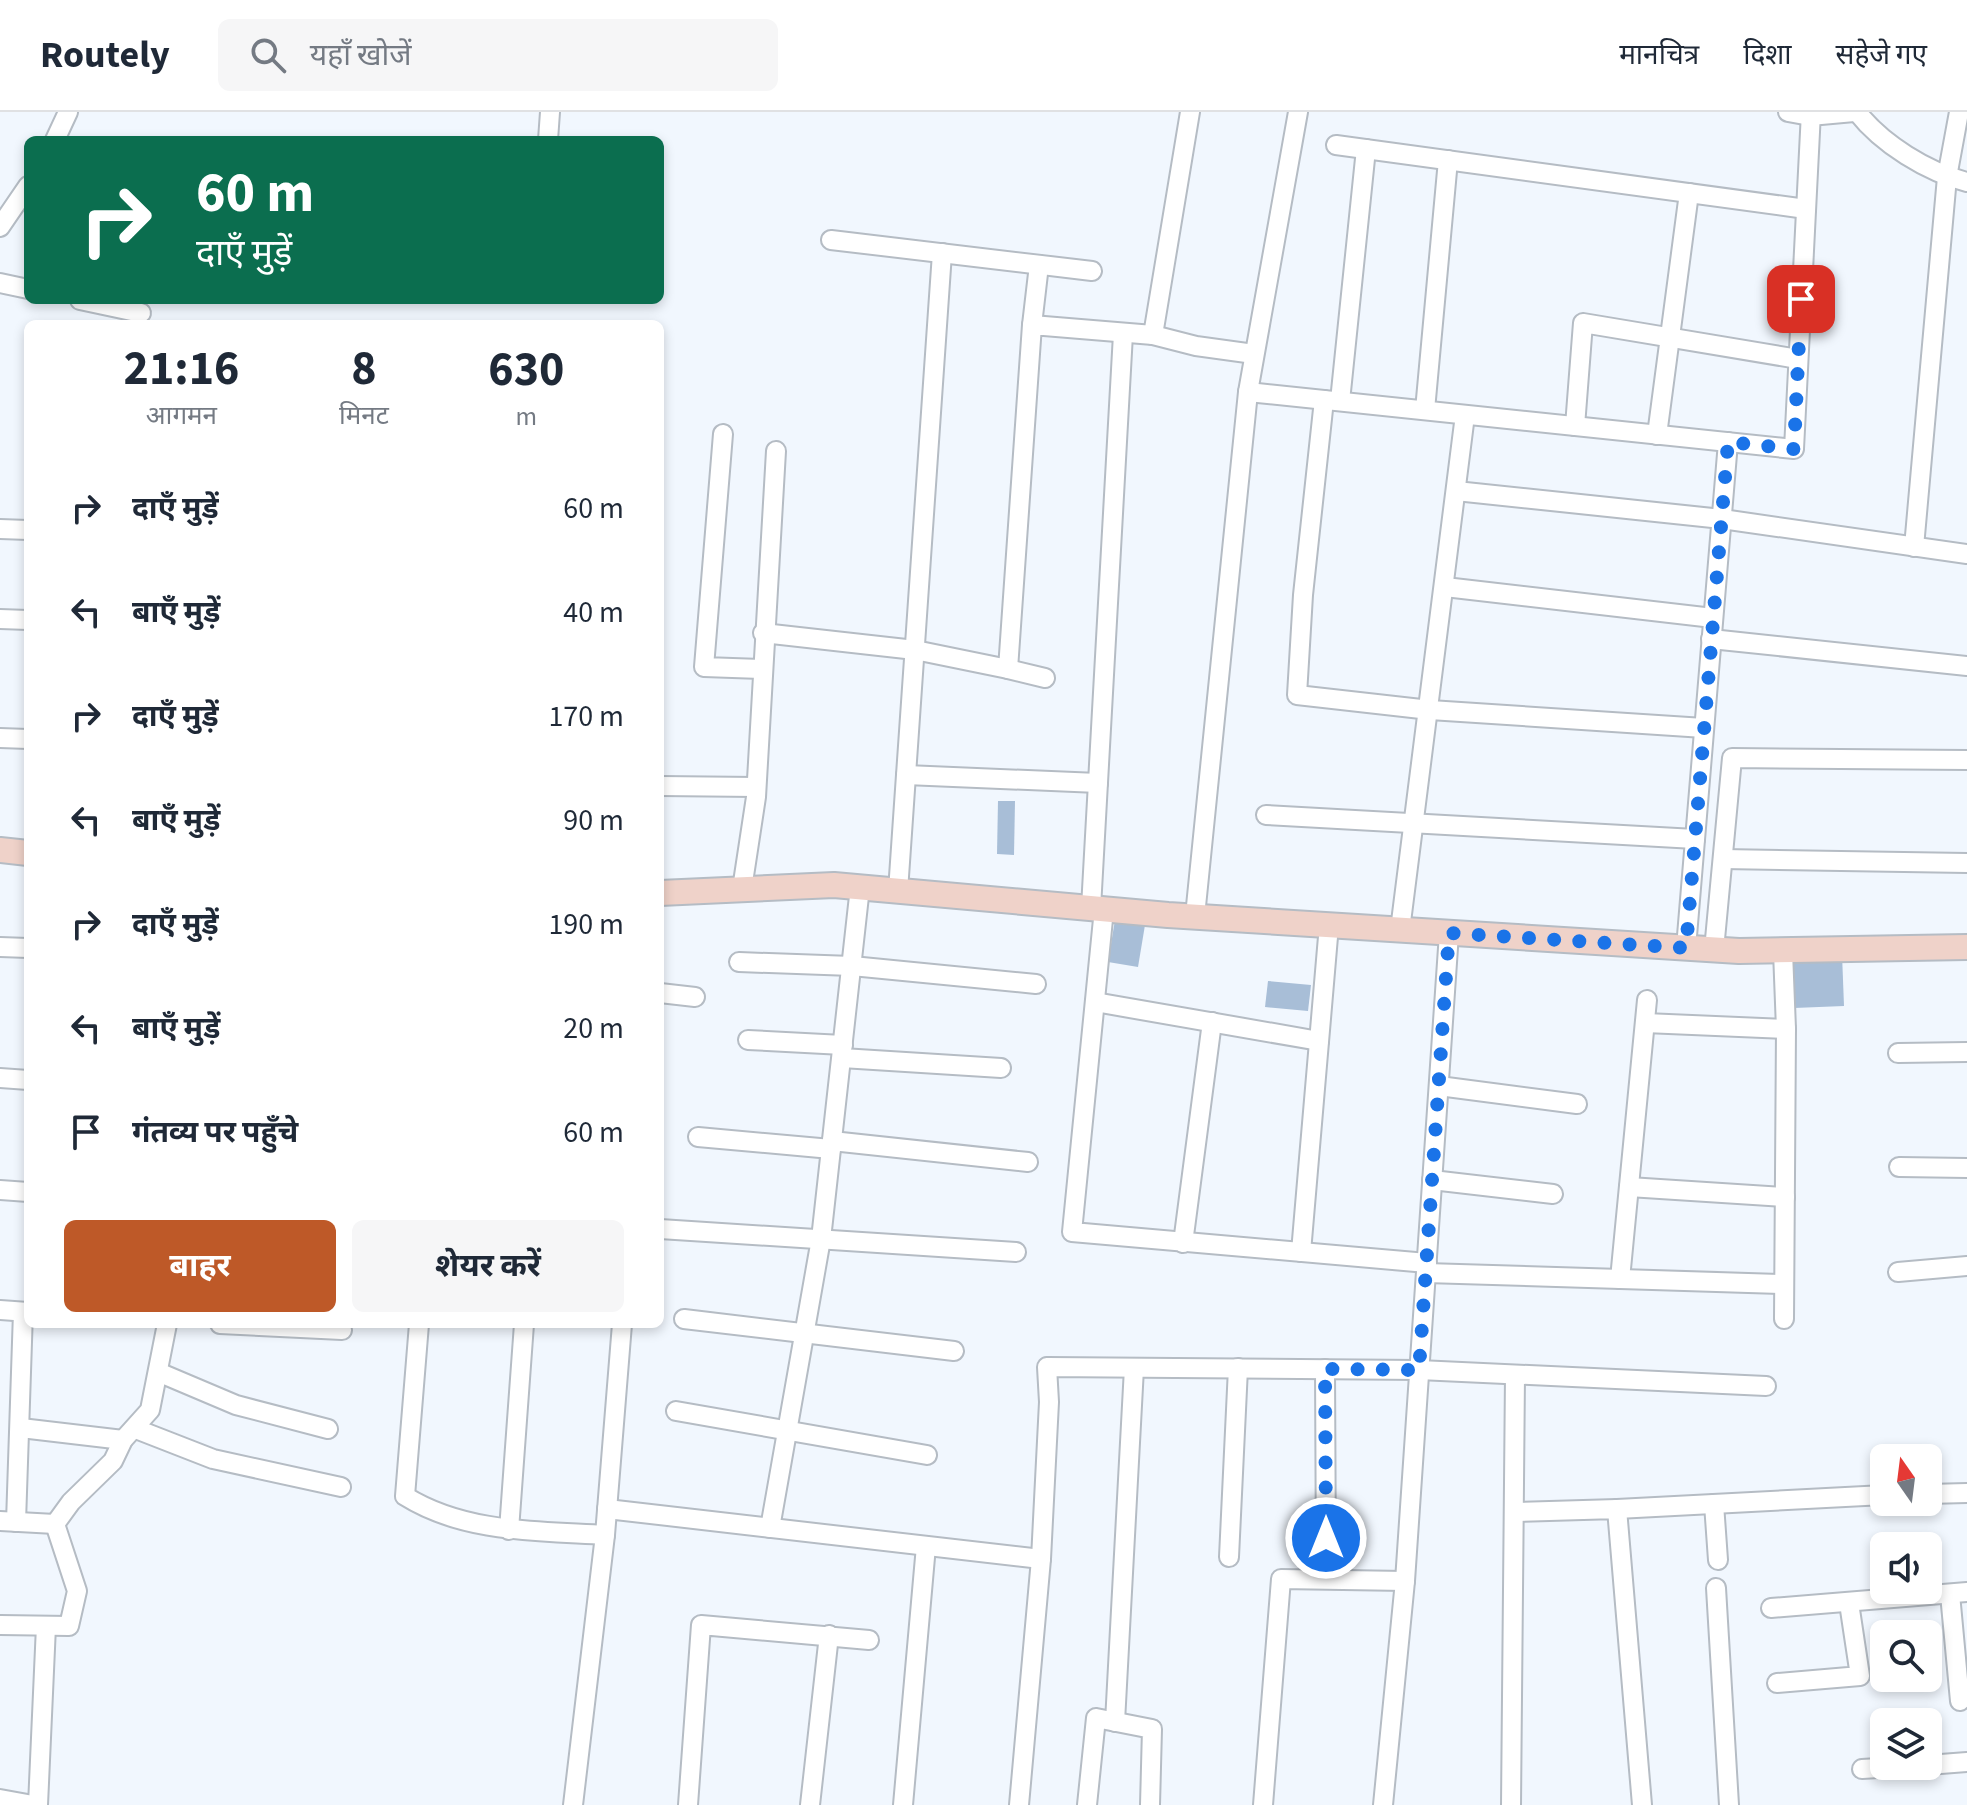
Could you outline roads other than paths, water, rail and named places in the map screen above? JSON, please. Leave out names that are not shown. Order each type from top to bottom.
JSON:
[{"type":"street","points":[[57,136],[68,112]]},
{"type":"street","points":[[548,136],[550,112]]},
{"type":"street","points":[[1153,335],[1190,112]]},
{"type":"street","points":[[1195,916],[1248,392],[1298,112]]},
{"type":"street","points":[[1788,112],[1856,112],[1874,134],[1947,177],[1967,182]]},
{"type":"street","points":[[1914,547],[1947,177],[1959,112]]},
{"type":"street","points":[[1248,392],[1794,449],[1810,114]]},
{"type":"street","points":[[1336,145],[1806,209]]},
{"type":"street","points":[[1366,149],[1303,595],[1297,695],[1430,710],[1704,728]]},
{"type":"street","points":[[1425,410],[1448,160]]},
{"type":"street","points":[[1,222],[24,191]]},
{"type":"street","points":[[1657,435],[1667,337],[1689,193]]},
{"type":"street","points":[[831,240],[1092,271]]},
{"type":"street","points":[[898,891],[942,253]]},
{"type":"street","points":[[1008,669],[1039,265]]},
{"type":"street","points":[[0,283],[24,288]]},
{"type":"street","points":[[107,304],[141,313]]},
{"type":"street","points":[[1575,426],[1583,323],[1798,359]]},
{"type":"street","points":[[1032,325],[1153,335],[1196,346],[1254,354]]},
{"type":"street","points":[[1123,334],[1098,783],[1095,1002],[1072,1232],[1301,1252],[1426,1268],[1783,1284]]},
{"type":"street","points":[[1400,930],[1465,415]]},
{"type":"street","points":[[723,434],[704,667],[761,669]]},
{"type":"street","points":[[1686,948],[1728,442]]},
{"type":"street","points":[[742,889],[756,787],[776,451]]},
{"type":"street","points":[[1456,491],[1722,519],[1967,554]]},
{"type":"street","points":[[0,529],[24,530]]},
{"type":"street","points":[[1445,587],[1713,618]]},
{"type":"street","points":[[0,619],[24,620]]},
{"type":"street","points":[[763,633],[915,650],[1045,678]]},
{"type":"street","points":[[1711,639],[1967,666]]},
{"type":"street","points":[[0,738],[24,739]]},
{"type":"street","points":[[1714,950],[1732,758],[1967,760]]},
{"type":"street","points":[[906,775],[1098,783]]},
{"type":"street","points":[[664,786],[756,787]]},
{"type":"street","points":[[1266,815],[1695,839]]},
{"type":"street","points":[[0,850],[24,853]]},
{"type":"street","points":[[1723,859],[1967,863]]},
{"type":"street","points":[[770,1528],[821,1239],[860,887]]},
{"type":"street","points":[[664,893],[860,887],[1195,916],[1714,950],[1967,947]]},
{"type":"street","points":[[1301,1252],[1329,925]]},
{"type":"street","points":[[1383,1805],[1405,1581],[1449,933]]},
{"type":"street","points":[[0,947],[24,948]]},
{"type":"street","points":[[1783,951],[1786,1029],[1784,1319]]},
{"type":"street","points":[[739,962],[852,966],[1036,984]]},
{"type":"street","points":[[664,993],[695,997]]},
{"type":"street","points":[[1620,1279],[1647,1000]]},
{"type":"street","points":[[1095,1002],[1319,1041]]},
{"type":"street","points":[[1183,1243],[1212,1022]]},
{"type":"street","points":[[1645,1023],[1786,1029]]},
{"type":"street","points":[[748,1040],[1001,1068]]},
{"type":"street","points":[[1898,1053],[1967,1052]]},
{"type":"street","points":[[0,1078],[24,1080]]},
{"type":"street","points":[[1439,1086],[1577,1104]]},
{"type":"street","points":[[698,1137],[1028,1162]]},
{"type":"street","points":[[1899,1167],[1967,1168]]},
{"type":"street","points":[[1432,1180],[1553,1194]]},
{"type":"street","points":[[1629,1187],[1785,1197]]},
{"type":"street","points":[[0,1190],[24,1192]]},
{"type":"street","points":[[664,1229],[1016,1252]]},
{"type":"street","points":[[1898,1272],[1967,1266]]},
{"type":"street","points":[[0,1310],[24,1312]]},
{"type":"street","points":[[684,1319],[954,1351]]},
{"type":"street","points":[[25,1328],[21,1428],[8,1521],[55,1524]]},
{"type":"street","points":[[55,1524],[71,1502],[113,1461],[150,1410],[166,1328]]},
{"type":"street","points":[[301,1328],[342,1330]]},
{"type":"street","points":[[419,1328],[405,1496],[429,1511],[509,1530],[605,1535]]},
{"type":"street","points":[[509,1530],[524,1328]]},
{"type":"street","points":[[573,1805],[605,1535],[622,1328]]},
{"type":"street","points":[[1019,1805],[1041,1559],[1049,1402],[1047,1367],[1419,1370],[1766,1386]]},
{"type":"street","points":[[1115,1722],[1134,1368]]},
{"type":"street","points":[[1229,1557],[1238,1368]]},
{"type":"street","points":[[1325,1369],[1326,1566]]},
{"type":"street","points":[[158,1372],[236,1405],[328,1429]]},
{"type":"street","points":[[1511,1805],[1515,1375]]},
{"type":"street","points":[[676,1411],[927,1455]]},
{"type":"street","points":[[21,1428],[130,1435],[213,1459],[341,1487]]},
{"type":"street","points":[[1942,1494],[1967,1493]]},
{"type":"street","points":[[1514,1512],[1870,1496]]},
{"type":"street","points":[[1714,1504],[1718,1560]]},
{"type":"street","points":[[607,1509],[1041,1559]]},
{"type":"street","points":[[1617,1509],[1642,1805]]},
{"type":"street","points":[[0,1625],[69,1626],[77,1591],[55,1524]]},
{"type":"street","points":[[903,1805],[926,1546]]},
{"type":"street","points":[[1263,1805],[1281,1579],[1405,1581]]},
{"type":"street","points":[[1716,1588],[1729,1805]]},
{"type":"street","points":[[1771,1608],[1958,1593],[1960,1701]]},
{"type":"street","points":[[1777,1683],[1860,1676],[1849,1603]]},
{"type":"street","points":[[688,1805],[701,1625],[869,1640]]},
{"type":"street","points":[[0,1799],[36,1805],[46,1626]]},
{"type":"street","points":[[810,1805],[829,1635]]},
{"type":"street","points":[[1087,1805],[1096,1718],[1152,1729],[1150,1805]]},
{"type":"street","points":[[1942,1764],[1967,1762]]},
{"type":"street","points":[[1862,1769],[1870,1769]]}]
